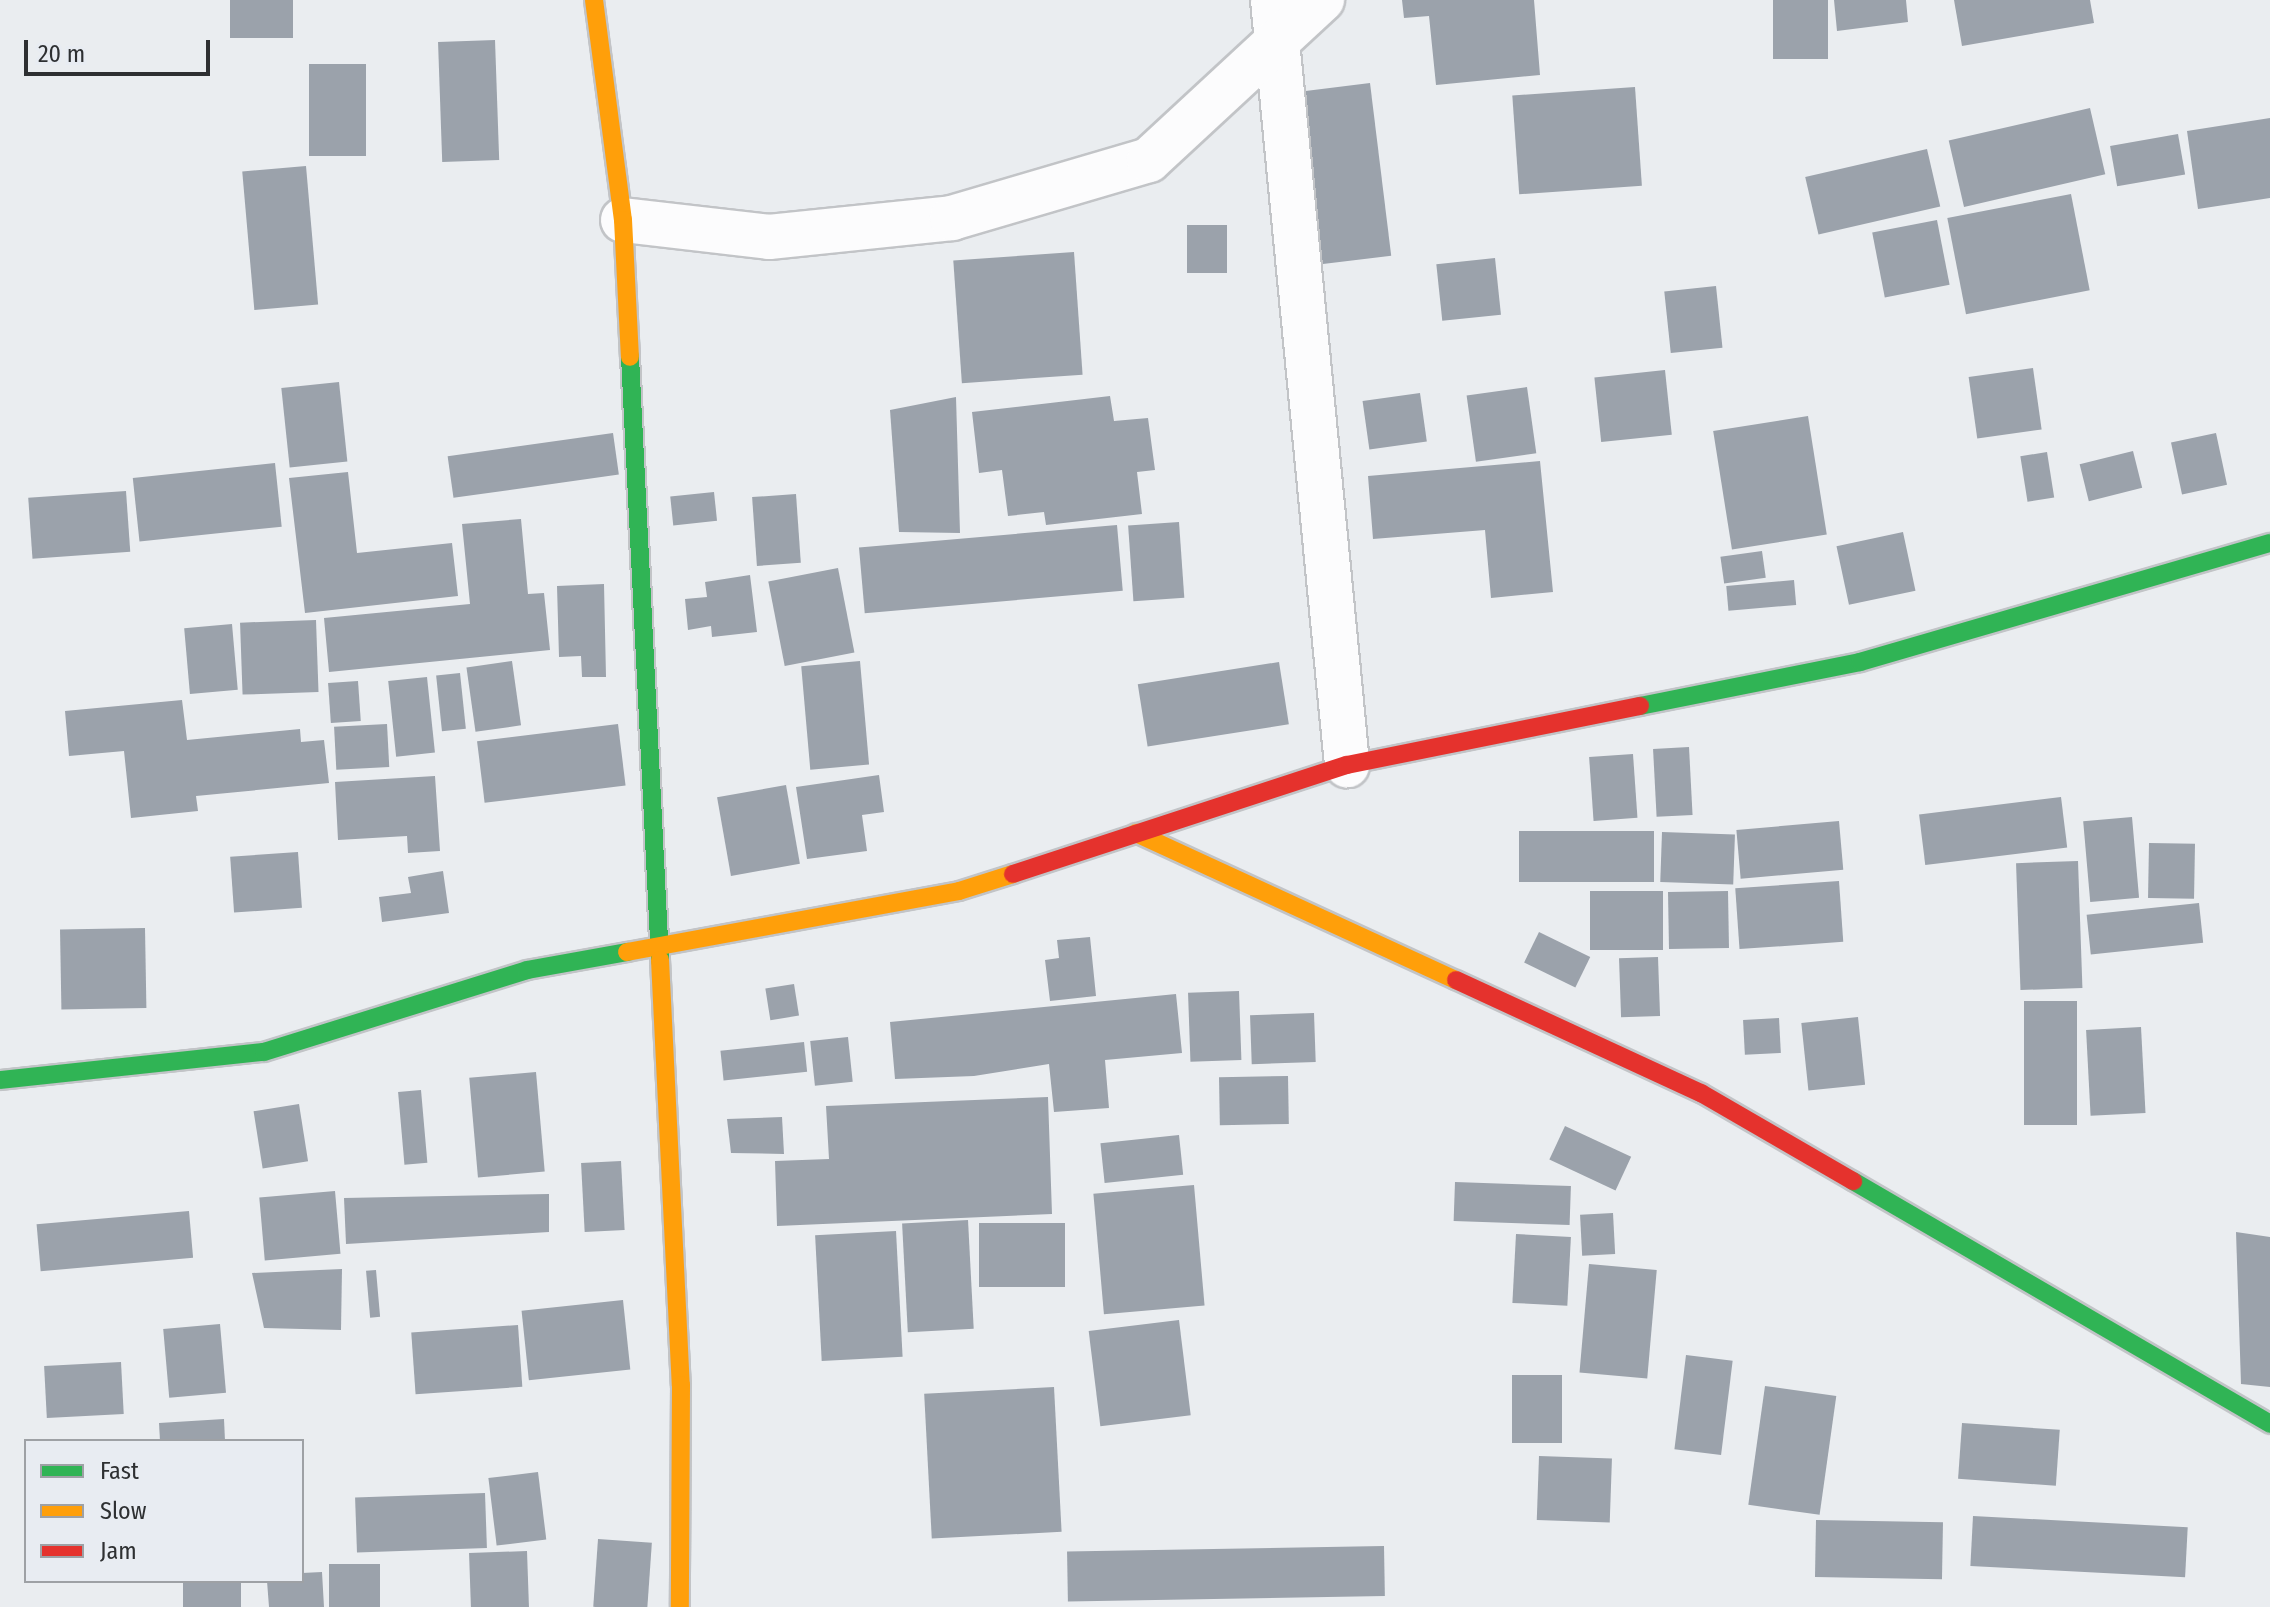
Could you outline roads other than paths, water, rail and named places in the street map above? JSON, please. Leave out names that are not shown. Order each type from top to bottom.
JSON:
[{"type":"street","points":[[594,0],[623,220],[656,947],[681,1385],[680,1607]]},
{"type":"street","points":[[623,220],[769,237],[952,218],[1149,160],[1275,18],[1322,0]]},
{"type":"street","points":[[1275,18],[1347,765]]},
{"type":"street","points":[[0,1080],[264,1052],[527,970],[959,891],[1347,765],[1860,662],[2270,543]]},
{"type":"street","points":[[1136,833],[1701,1093],[2270,1424]]}]
